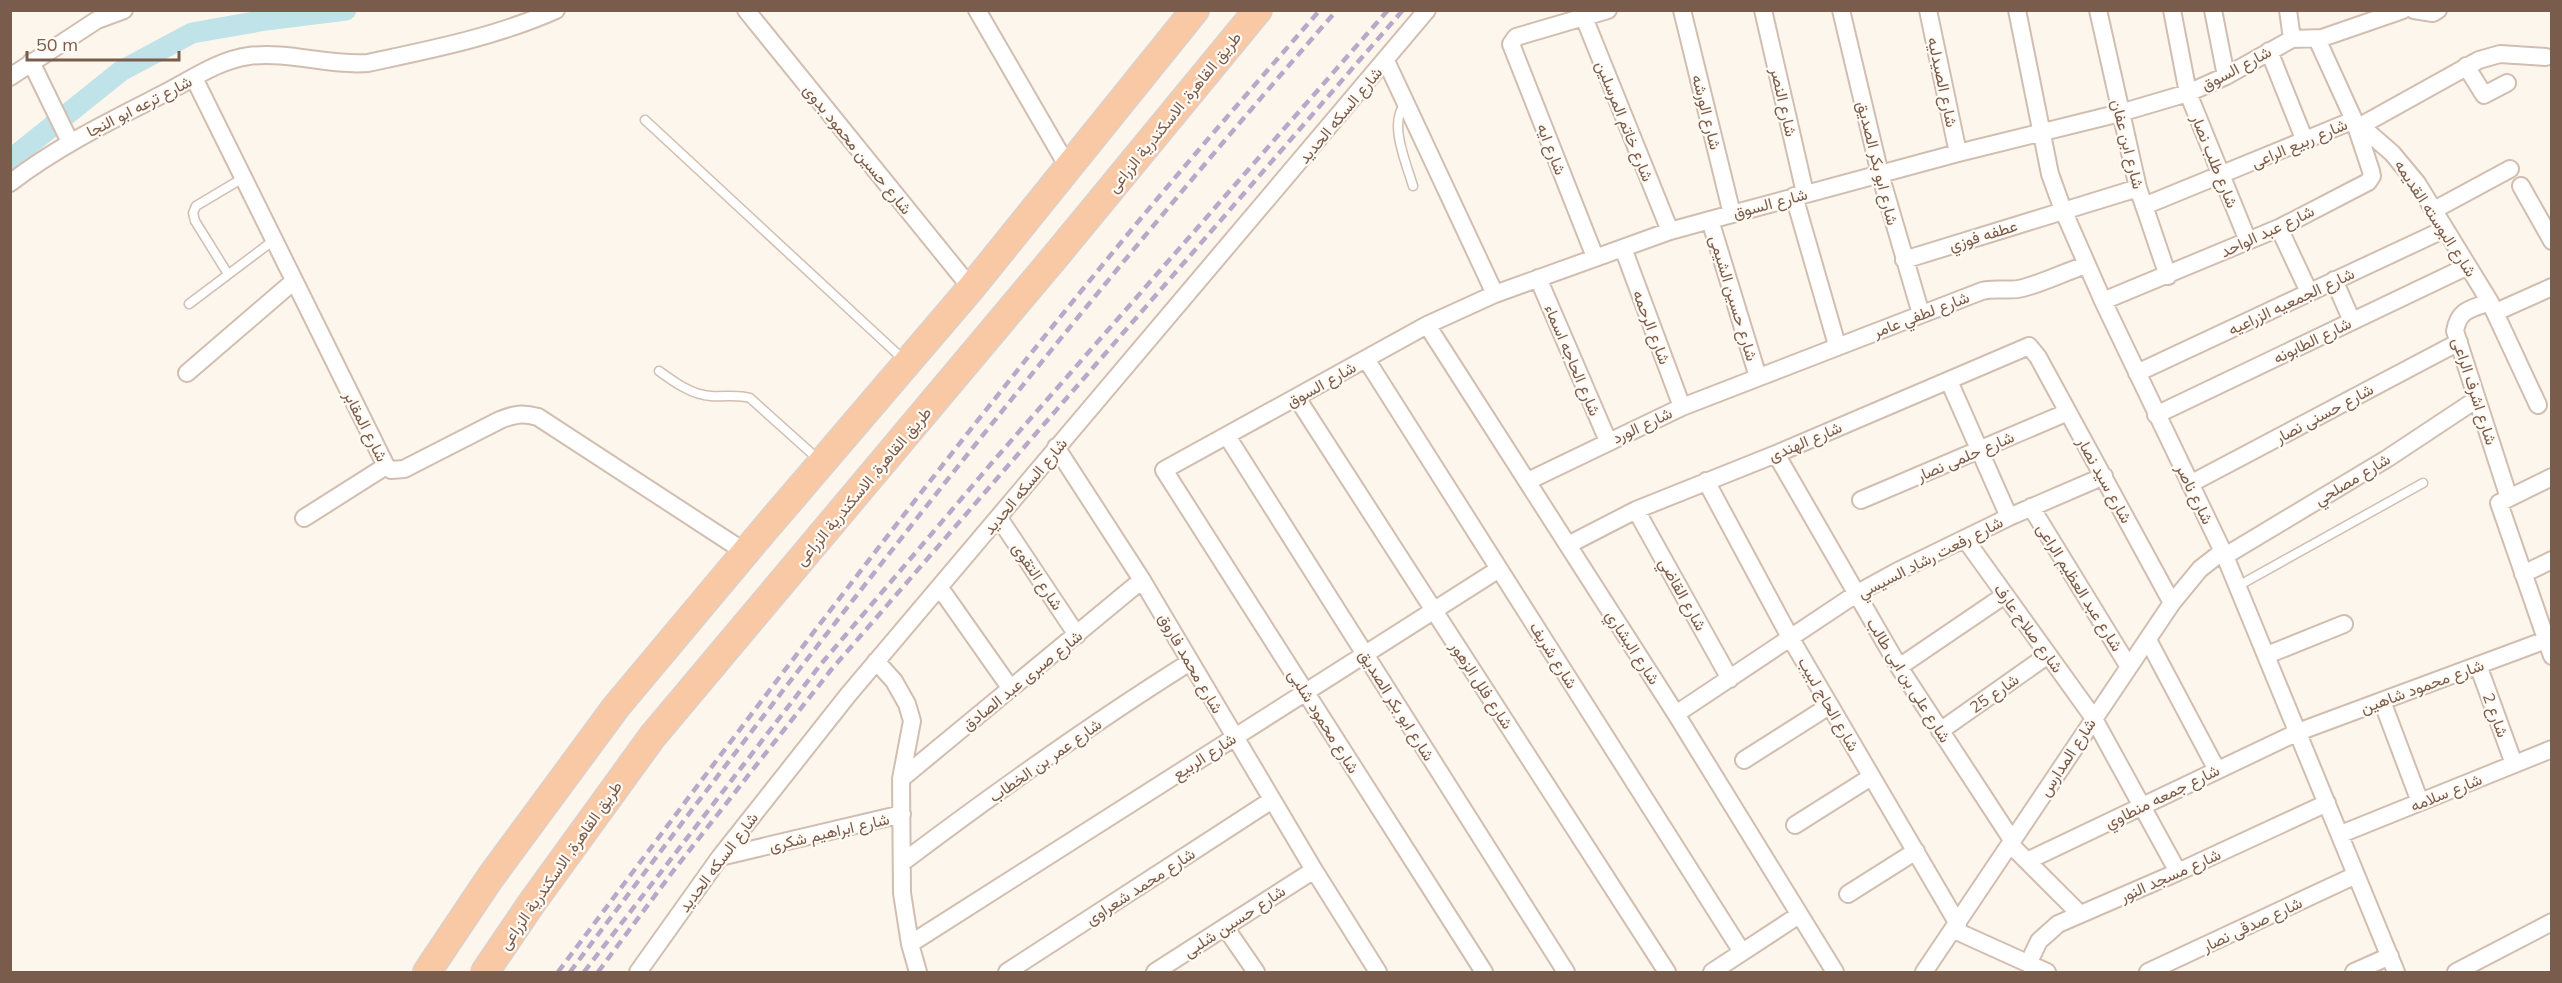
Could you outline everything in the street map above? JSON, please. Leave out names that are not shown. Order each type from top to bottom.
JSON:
[{"type":"highway","points":[[427,972],[490,878],[616,708],[745,552],[971,288],[1195,10]]},
{"type":"highway","name":"طريق القاهرة, الاسكندرية الزراعى","points":[[484,972],[652,737],[1059,252],[1258,10]]},
{"type":"street","points":[[10,77],[97,20],[124,10]]},
{"type":"street","name":"شارع ترعه ابو النجا","points":[[10,183],[70,142],[219,64],[248,57],[278,55],[353,64],[368,63],[477,40],[521,26],[556,10]]},
{"type":"street","name":"شارع حسين محمود بدوى","points":[[746,10],[971,288]]},
{"type":"street","points":[[977,10],[1068,167]]},
{"type":"street","name":"شارع السكه الحديد","points":[[638,972],[720,857],[876,661],[1427,10]]},
{"type":"street","points":[[1582,14],[1608,10]]},
{"type":"street","name":"شارع الورشه","points":[[1682,10],[1732,214]]},
{"type":"street","name":"شارع النصر","points":[[1763,10],[1800,194],[1837,345]]},
{"type":"street","name":"شارع ابو بكر الصديق","points":[[1841,10],[1880,174],[1921,314]]},
{"type":"street","name":"شارع الصيدليه","points":[[1928,10],[1958,153]]},
{"type":"street","name":"شارع ناصر","points":[[2016,10],[2050,174],[2062,210],[2156,415],[2224,554],[2396,972]]},
{"type":"street","name":"شارع ابن عفان","points":[[2098,10],[2138,188],[2168,276]]},
{"type":"street","name":"شارع طلب نصار","points":[[2172,10],[2188,93],[2248,240]]},
{"type":"street","points":[[2212,10],[2226,76]]},
{"type":"street","points":[[2288,10],[2292,39]]},
{"type":"street","points":[[2414,10],[2433,13],[2438,10]]},
{"type":"street","name":"شارع السوق","points":[[1164,470],[1428,325],[1495,294],[1595,257],[1710,219],[1958,153],[2120,113],[2188,93],[2226,76],[2292,39],[2317,39],[2393,12]]},
{"type":"street","name":"شارع ايه","points":[[1582,14],[1512,39],[1511,44],[1595,257]]},
{"type":"street","name":"شارع خاتم المرسلين","points":[[1582,14],[1670,231]]},
{"type":"street","name":"شارع البوسته القديمه","points":[[2317,39],[2358,123],[2405,168],[2434,210],[2493,307],[2538,405]]},
{"type":"street","points":[[2269,51],[2304,141]]},
{"type":"street","name":"شارع ربيع الراعى","points":[[2144,206],[2304,141],[2358,123],[2478,60],[2500,54],[2546,57]]},
{"type":"street","points":[[1386,61],[1495,294]]},
{"type":"street","points":[[31,62],[70,142]]},
{"type":"street","points":[[2466,66],[2484,95],[2507,83]]},
{"type":"street","name":"شارع المقابر","points":[[194,78],[386,466],[391,470],[404,469],[500,420],[525,413],[543,420],[745,552]]},
{"type":"street","name":"شارع عبد الواحد","points":[[2103,301],[2168,276],[2278,228],[2370,180],[2371,171],[2358,123]]},
{"type":"street","points":[[2434,210],[2510,169]]},
{"type":"street","points":[[2521,186],[2552,241]]},
{"type":"street","name":"عطفه فوزي","points":[[1904,260],[2138,188]]},
{"type":"street","name":"شارع حسين الشيمى","points":[[1710,219],[1758,377]]},
{"type":"street","points":[[2278,228],[2310,292]]},
{"type":"street","name":"شارع الجمعيه الزراعيه","points":[[2137,372],[2445,229]]},
{"type":"street","name":"شارع الرحمه","points":[[1623,248],[1682,406]]},
{"type":"street","name":"شارع لطفي عامر","points":[[1758,377],[1982,291],[1995,287],[2009,290],[2023,288],[2086,265]]},
{"type":"street","name":"شارع الطابونه","points":[[2156,415],[2468,266]]},
{"type":"street","name":"شارع الحاجه اسماء","points":[[1538,278],[1608,441]]},
{"type":"street","points":[[2334,280],[2352,321]]},
{"type":"street","points":[[187,373],[294,281]]},
{"type":"street","points":[[2493,307],[2552,287]]},
{"type":"street","name":"شارع اشرف الراعى","points":[[2493,307],[2463,312],[2457,318],[2455,331],[2477,399],[2523,574],[2552,657]]},
{"type":"street","name":"شارع البشاري","points":[[1428,325],[1676,714],[1835,972]]},
{"type":"street","name":"شارع حسنى نصار","points":[[2190,484],[2459,342]]},
{"type":"street","name":"شارع الهندى","points":[[1568,545],[1636,510],[1776,454],[2029,346],[2038,357]]},
{"type":"street","name":"شارع سيد نصار","points":[[2038,357],[2172,603]]},
{"type":"street","name":"شارع شريف","points":[[1366,359],[1742,952]]},
{"type":"street","name":"شارع الورد","points":[[1528,481],[1682,406],[1758,377]]},
{"type":"street","points":[[1949,381],[2009,517]]},
{"type":"street","name":"شارع فلل الزهور","points":[[1297,398],[1667,972]]},
{"type":"street","name":"شارع مصلحي","points":[[2224,554],[2388,458],[2477,399]]},
{"type":"street","name":"شارع حلمى نصار","points":[[1862,500],[2068,412]]},
{"type":"street","name":"شارع ابو بكر الصديق","points":[[1227,436],[1566,972]]},
{"type":"street","name":"شارع محمد فاروق","points":[[1056,447],[1142,580],[1314,870],[1378,972]]},
{"type":"street","name":"شارع على بن ابى طالب","points":[[1776,454],[1899,668],[2011,842],[2080,914]]},
{"type":"street","points":[[304,518],[386,466]]},
{"type":"street","name":"شارع محمود شلبى","points":[[1164,470],[1484,972]]},
{"type":"street","name":"شارع رفعت رشاد السيسي","points":[[1676,714],[1856,594],[2009,517],[2104,476]]},
{"type":"street","points":[[2504,500],[2552,477]]},
{"type":"street","name":"شارع الحاج لبيب","points":[[1706,481],[1791,639],[1916,851],[1956,927]]},
{"type":"street","name":"شارع عبد العظيم الراعى","points":[[2031,507],[2129,667]]},
{"type":"street","name":"شارع القاضي","points":[[1636,510],[1730,679]]},
{"type":"street","name":"شارع التقوى","points":[[999,518],[1077,635]]},
{"type":"street","name":"شارع صلاح عارف","points":[[1965,539],[2093,717],[2178,872]]},
{"type":"street","name":"شارع المدارس","points":[[1924,972],[1956,927],[2093,717],[2172,603],[2200,569],[2224,554]]},
{"type":"street","points":[[2523,574],[2552,560]]},
{"type":"street","name":"شارع الربيع","points":[[910,945],[1499,569]]},
{"type":"street","name":"شارع صبرى عبد الصادق","points":[[901,778],[1142,580]]},
{"type":"street","points":[[940,588],[1011,689]]},
{"type":"street","points":[[1899,668],[2005,595]]},
{"type":"street","points":[[2267,655],[2344,624]]},
{"type":"street","points":[[2148,640],[2217,770]]},
{"type":"street","name":"شارع محمود شاهين","points":[[2298,732],[2546,640]]},
{"type":"street","name":"شارع 25","points":[[1940,731],[2048,655]]},
{"type":"street","points":[[876,661],[894,681],[907,704],[912,721],[901,778],[902,893],[910,945],[918,972]]},
{"type":"street","name":"شارع عمر بن الخطاب","points":[[903,862],[1110,714],[1190,663]]},
{"type":"street","name":"شارع 2","points":[[2478,665],[2514,764]]},
{"type":"street","points":[[2382,700],[2420,802]]},
{"type":"street","points":[[1744,760],[1829,706]]},
{"type":"street","name":"شارع جمعه منطاوي","points":[[2027,861],[2298,732]]},
{"type":"street","name":"شارع سلامه","points":[[2341,834],[2552,749]]},
{"type":"street","points":[[1795,825],[1871,777]]},
{"type":"street","name":"شارع محمد شعراوى","points":[[1007,972],[1272,800]]},
{"type":"street","name":"شارع مسجد النور","points":[[2028,964],[2039,941],[2058,924],[2178,872],[2327,803]]},
{"type":"street","name":"شارع ابراهيم شكرى","points":[[720,857],[902,814]]},
{"type":"street","points":[[1848,894],[1916,851]]},
{"type":"street","name":"شارع حسين شلبى","points":[[1155,972],[1314,870]]},
{"type":"street","name":"شارع صدقى نصار","points":[[2148,972],[2356,875]]},
{"type":"street","points":[[1712,972],[1799,915]]},
{"type":"street","points":[[2456,972],[2552,922]]},
{"type":"street","points":[[1226,927],[1256,972]]},
{"type":"street","points":[[1956,927],[2046,972]]},
{"type":"street","points":[[2354,972],[2390,956]]},
{"type":"lane","points":[[1406,104],[1398,113],[1397,125],[1413,186]]},
{"type":"lane","points":[[645,120],[907,362]]},
{"type":"lane","points":[[228,274],[193,213],[196,206],[243,178]]},
{"type":"lane","points":[[189,304],[274,240]]},
{"type":"lane","points":[[659,371],[683,387],[706,396],[736,395],[750,398],[822,462]]},
{"type":"lane","points":[[2238,586],[2423,483]]},
{"type":"waterway","points":[[10,160],[121,71],[192,33],[266,20],[346,10]]},
{"type":"railway","points":[[558,972],[766,695],[978,420],[1147,211],[1320,10]]},
{"type":"railway","points":[[570,972],[755,727],[944,484],[1138,245],[1337,10]]},
{"type":"railway","points":[[584,972],[821,664],[996,458],[1388,10]]},
{"type":"railway","points":[[598,972],[674,870],[831,670],[1403,10]]}]
